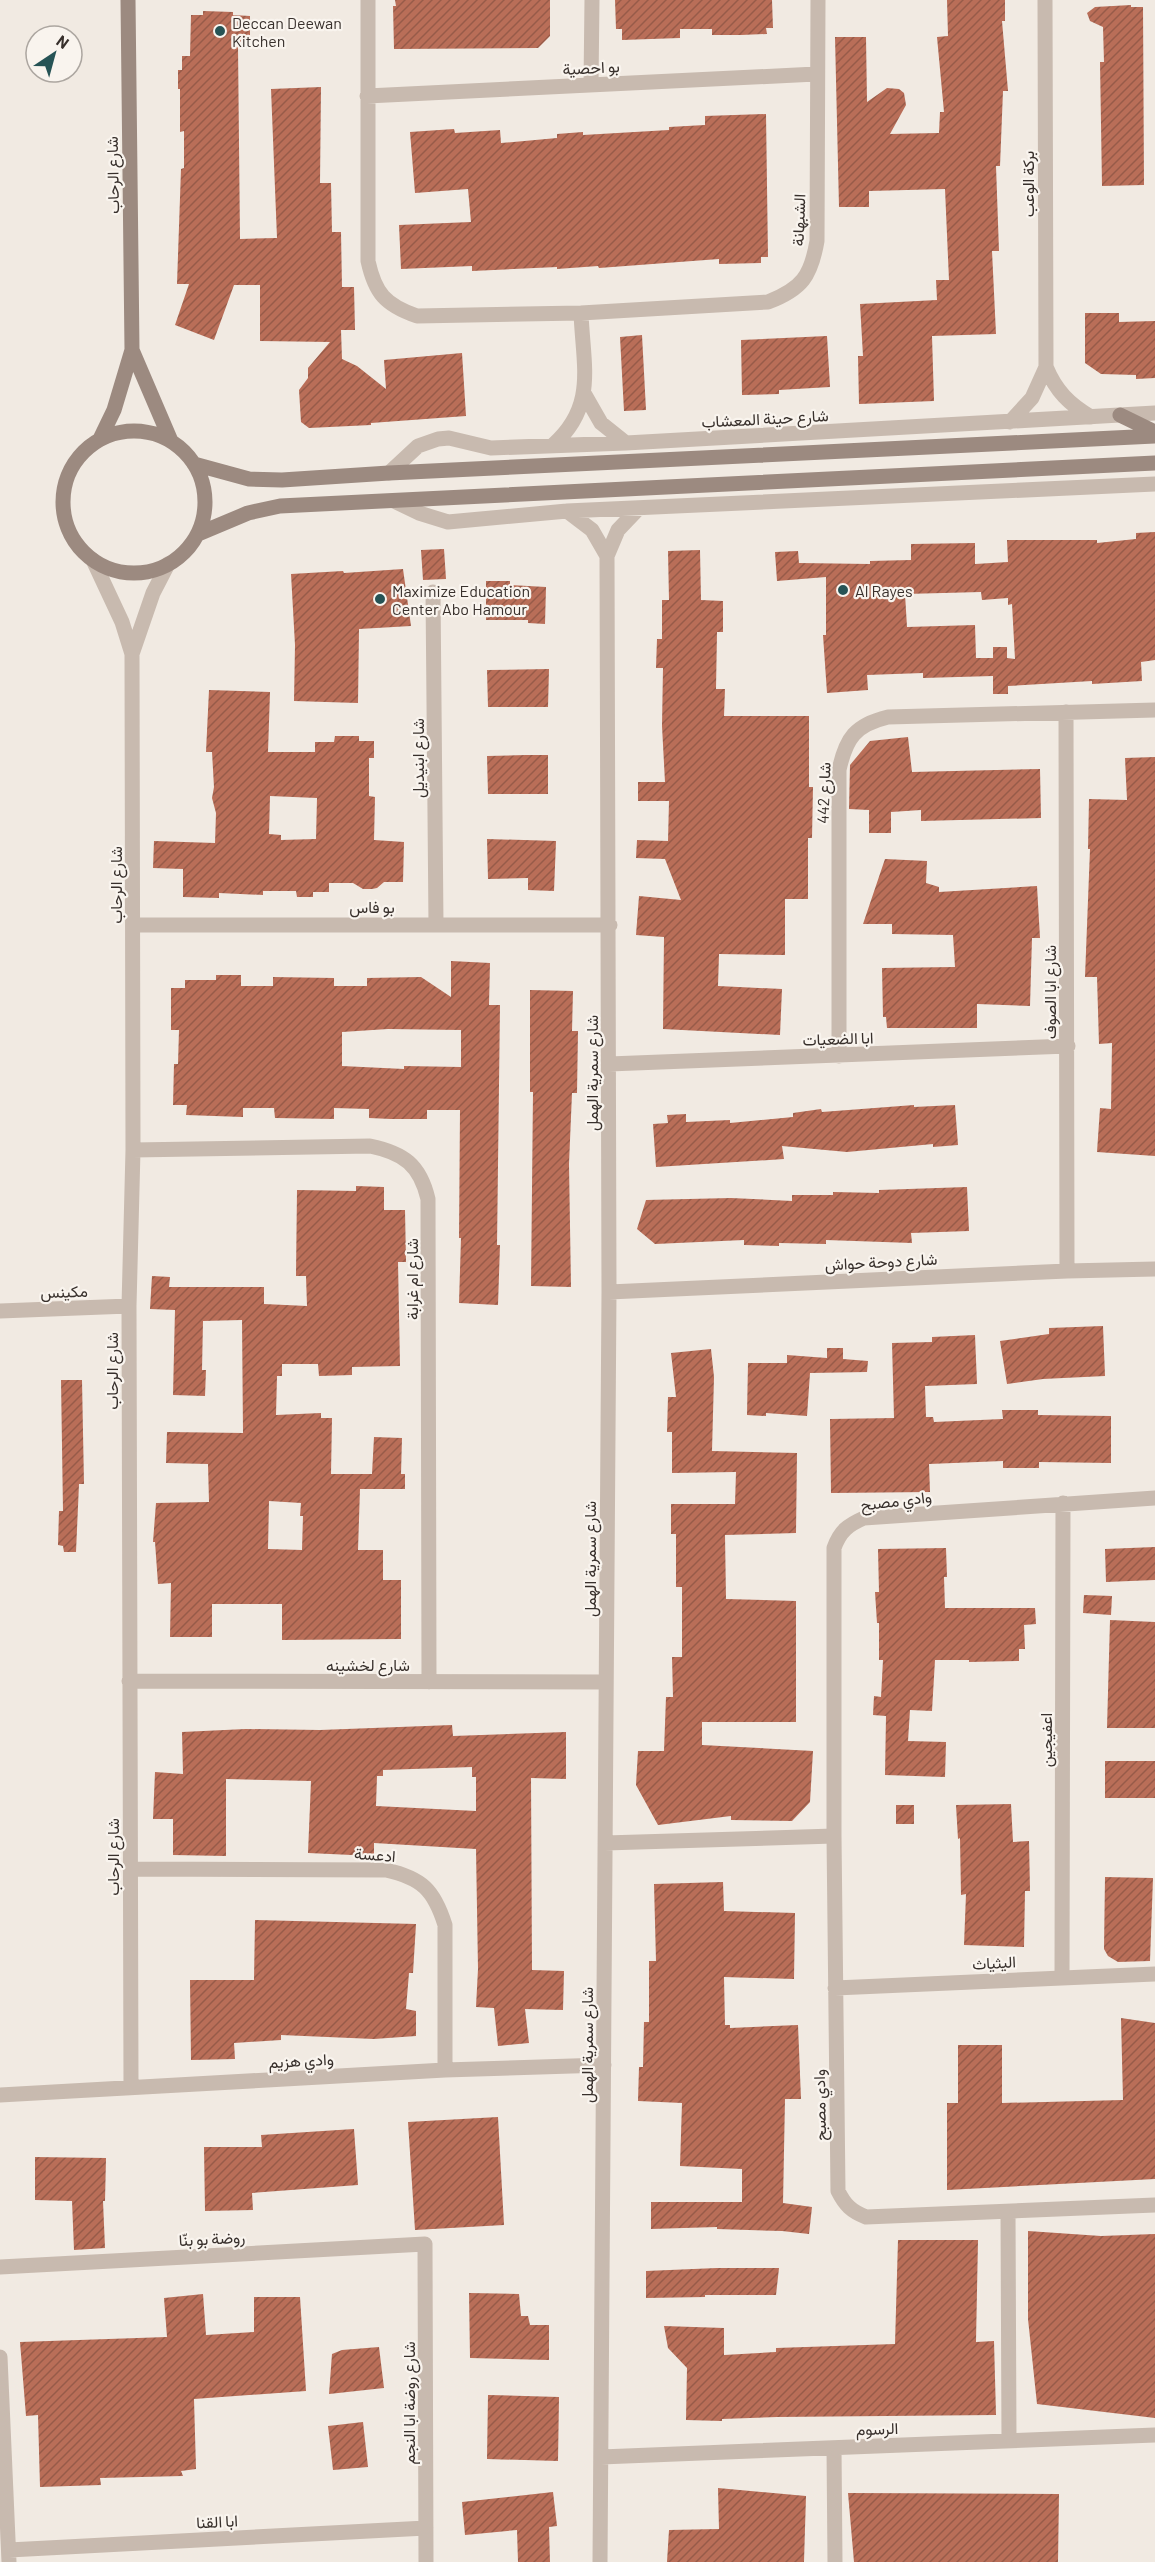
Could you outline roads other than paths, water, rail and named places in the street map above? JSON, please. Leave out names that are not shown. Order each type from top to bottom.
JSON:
[{"type":"street","name":"شارع الرحاب","points":[[100,439],[114,410],[132,350],[128,0]]},
{"type":"street","name":"الشبهانة","points":[[368,0],[368,261],[373,283],[383,297],[398,309],[417,315],[581,313],[768,302],[789,294],[804,280],[813,262],[817,241],[818,0]]},
{"type":"street","points":[[591,0],[591,84]]},
{"type":"street","name":"بركة الوعب","points":[[1045,0],[1046,367],[1063,397],[1091,417]]},
{"type":"street","name":"بو احصية","points":[[367,96],[816,74]]},
{"type":"street","points":[[553,445],[573,423],[585,395],[581,313]]},
{"type":"street","name":"شارع الرحاب","points":[[132,350],[171,441]]},
{"type":"street","name":"بركة الوعب","points":[[1010,422],[1032,398],[1046,367]]},
{"type":"street","points":[[585,395],[601,423],[626,444]]},
{"type":"street","name":"شارع حينة المعشاب","points":[[389,473],[418,446],[448,438],[491,448],[626,444],[1155,413]]},
{"type":"street","points":[[1120,415],[1155,434]]},
{"type":"street","points":[[136,431],[154,434],[171,441],[194,464],[204,487],[205,511],[198,534],[183,554],[168,564],[149,571],[130,573],[93,560],[76,543],[66,521],[63,497],[69,474],[81,453],[100,439],[118,432],[136,431]]},
{"type":"street","points":[[194,464],[249,479],[282,480],[1155,434]]},
{"type":"street","points":[[198,534],[248,513],[280,506],[1155,463]]},
{"type":"street","points":[[394,501],[418,513],[448,522],[567,511],[1155,483]]},
{"type":"street","name":"شارع سمرية الهمل","points":[[600,2562],[609,1292],[610,925],[607,556],[618,530],[638,509]]},
{"type":"street","name":"شارع سمرية الهمل","points":[[567,511],[592,530],[607,556]]},
{"type":"street","name":"شارع الرحاب","points":[[93,560],[117,611],[132,654],[133,1150],[129,1306],[131,2088]]},
{"type":"street","name":"شارع الرحاب","points":[[132,654],[149,603],[168,564]]},
{"type":"street","name":"شارع ابنيديل","points":[[433,592],[436,924]]},
{"type":"street","name":"شارع 442","points":[[840,1056],[839,770],[844,750],[854,733],[870,721],[888,717],[1155,710]]},
{"type":"street","name":"شارع ابا الصوف","points":[[1065,712],[1068,1046],[1067,1271]]},
{"type":"street","name":"بو فاس","points":[[134,925],[610,925]]},
{"type":"street","name":"ابا الضعيات","points":[[609,1064],[1068,1046]]},
{"type":"street","name":"شارع ام غرابة","points":[[133,1150],[370,1146],[390,1150],[408,1161],[423,1178],[428,1199],[429,1682]]},
{"type":"street","name":"شارع دوحة حواش","points":[[609,1292],[1155,1269]]},
{"type":"street","name":"مكينس","points":[[0,1311],[129,1306]]},
{"type":"street","name":"وادي مصبح","points":[[1155,1498],[864,1518],[849,1525],[839,1535],[834,1548],[838,2191],[845,2204],[854,2212],[866,2217],[1155,2205]]},
{"type":"street","name":"اعفيجين","points":[[1062,1976],[1063,1503]]},
{"type":"street","name":"شارع لخشينه","points":[[129,1680],[606,1682]]},
{"type":"street","points":[[605,1843],[834,1836]]},
{"type":"street","name":"ادعسة","points":[[130,1869],[386,1870],[405,1875],[424,1885],[438,1903],[445,1925],[445,2070]]},
{"type":"street","name":"اليثياث","points":[[835,1988],[1062,1976],[1155,1974]]},
{"type":"street","name":"وادي هزيم","points":[[0,2095],[445,2070],[604,2064]]},
{"type":"street","points":[[1008,2212],[1009,2441]]},
{"type":"street","name":"روضة بو بنّا","points":[[0,2267],[425,2244]]},
{"type":"street","name":"شارع روضة ابا النجم","points":[[425,2244],[426,2562]]},
{"type":"street","name":"ابا القنا","points":[[0,2357],[9,2556],[426,2528]]},
{"type":"street","name":"الرسوم","points":[[601,2457],[1155,2435]]},
{"type":"street","points":[[834,2448],[835,2562]]},
{"type":"place","name":"Deccan Deewan Kitchen","points":[[220,31]]},
{"type":"place","name":"Al Rayes","points":[[843,590]]},
{"type":"place","name":"Maximize Education Center Abo Hamour","points":[[380,599]]}]
